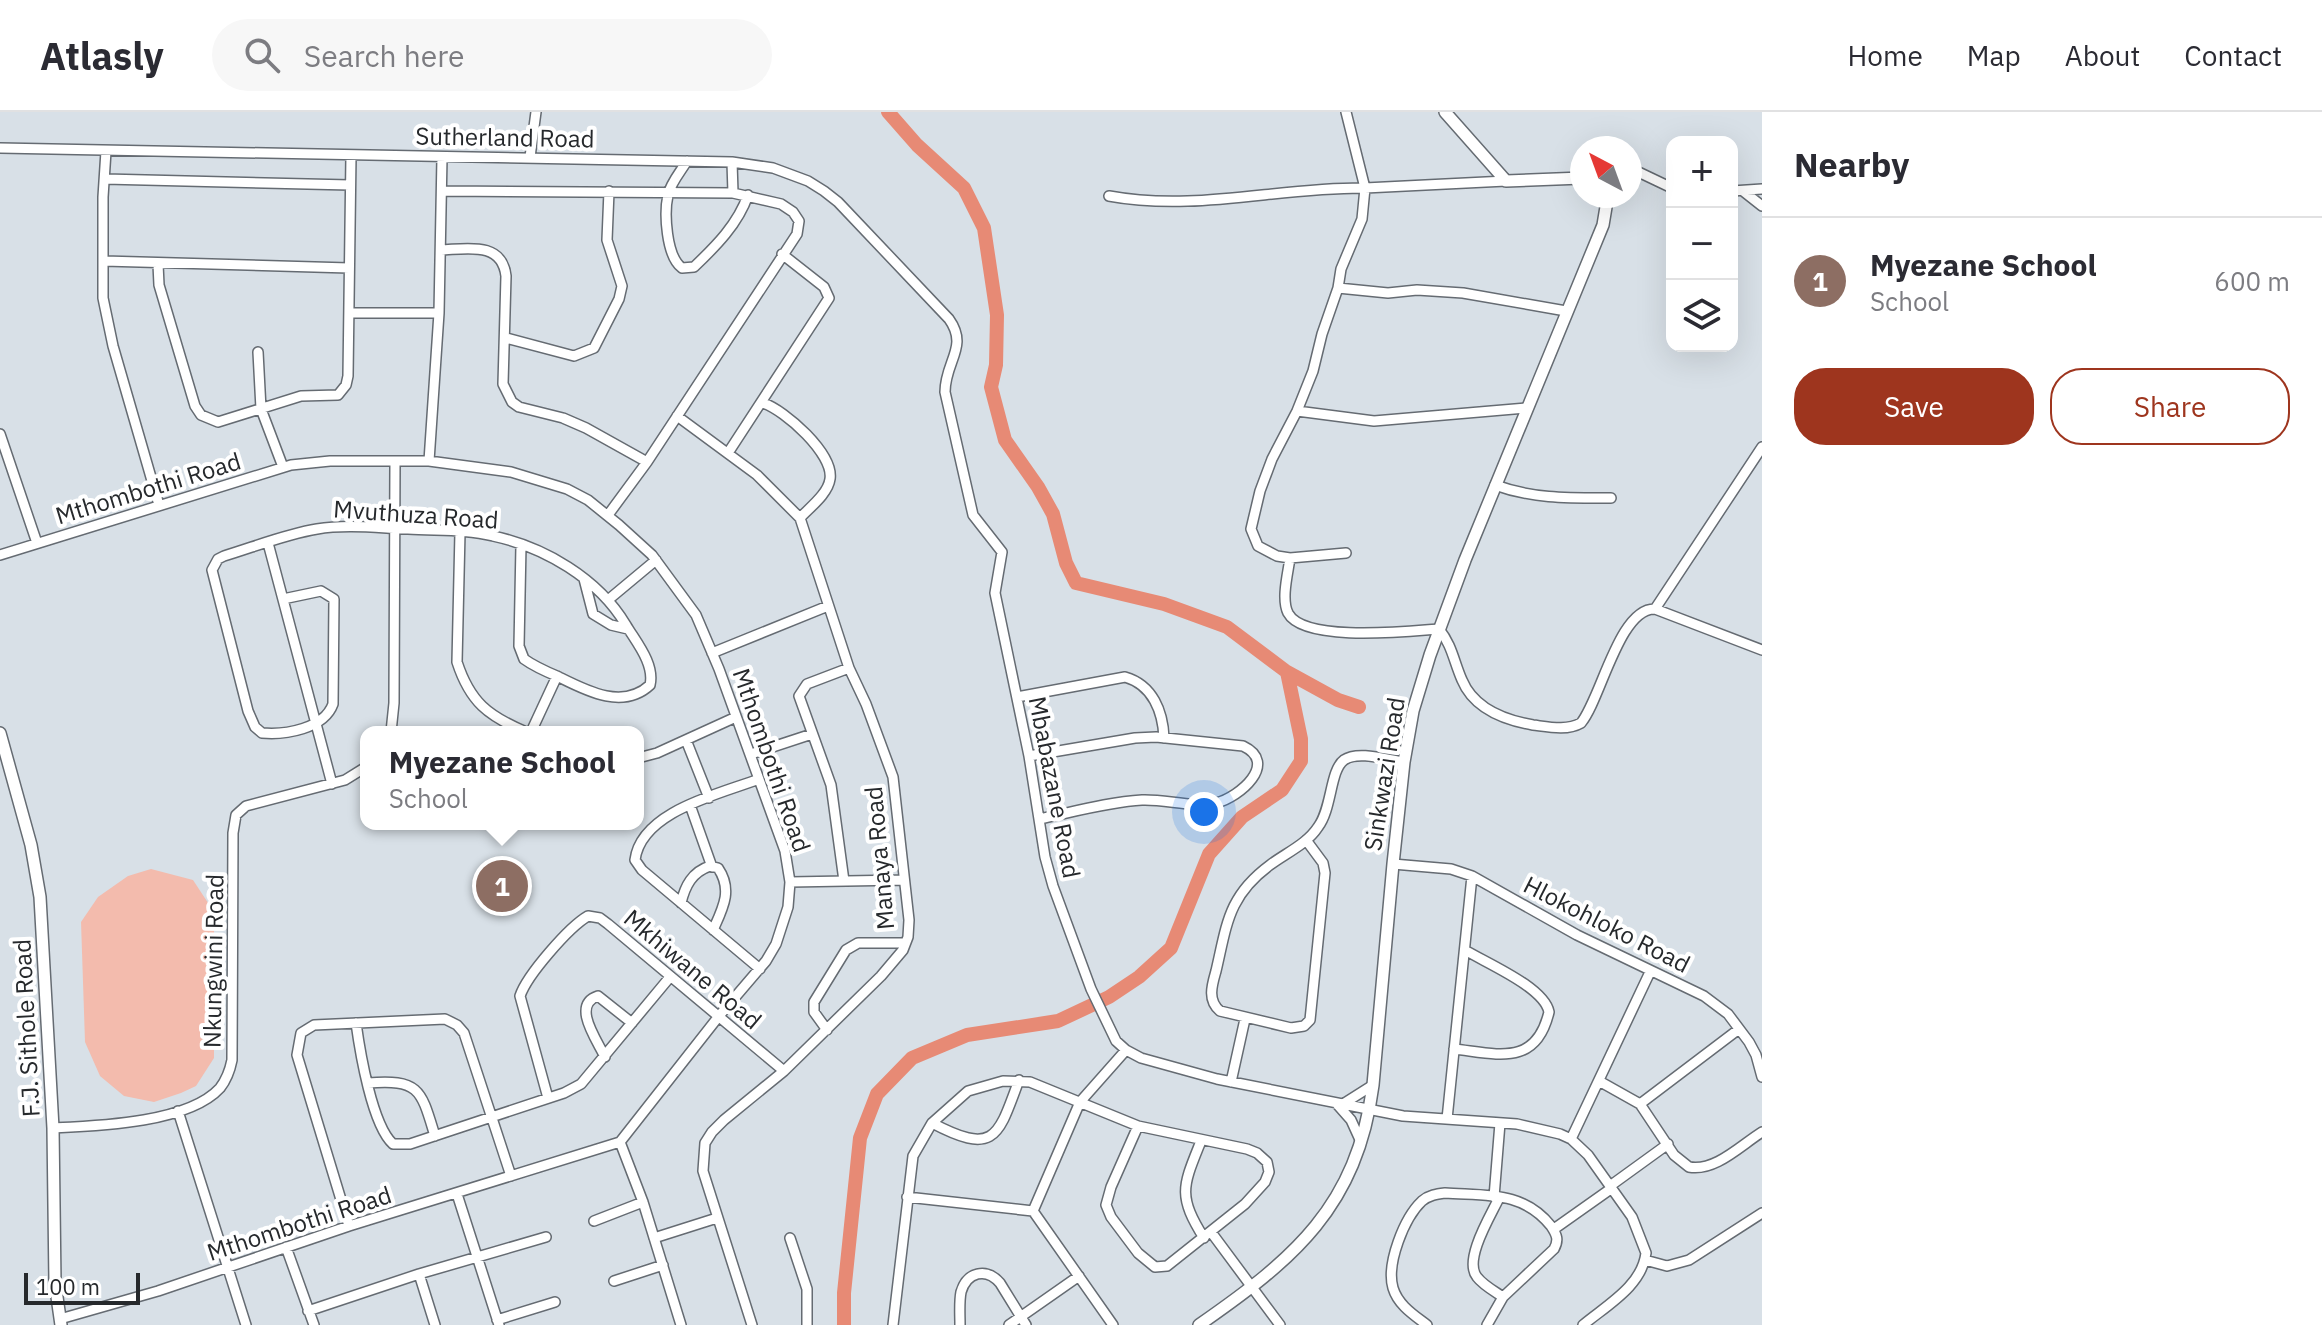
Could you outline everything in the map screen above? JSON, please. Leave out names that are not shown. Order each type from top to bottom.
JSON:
[{"type":"street","points":[[530,157],[536,112]]},
{"type":"street","points":[[1346,112],[1365,188],[1362,219],[1343,262],[1318,356],[1251,517],[1253,539],[1266,552],[1290,558],[1346,553]]},
{"type":"street","points":[[1445,112],[1506,181]]},
{"type":"street","name":"Sutherland Road","points":[[0,148],[732,162],[773,168],[808,181],[838,202],[949,319]]},
{"type":"street","points":[[106,151],[103,298],[113,346],[159,505]]},
{"type":"street","points":[[158,264],[159,285],[195,406],[201,415],[218,422],[301,396],[329,397],[343,390],[348,376],[351,155]]},
{"type":"street","points":[[429,461],[439,313],[442,157]]},
{"type":"street","points":[[687,161],[668,193],[670,250],[675,262],[687,269],[701,260],[733,226],[748,195]]},
{"type":"street","points":[[732,162],[733,193]]},
{"type":"street","points":[[1642,174],[1666,185]]},
{"type":"street","points":[[1109,196],[1136,201],[1189,203],[1327,188],[1570,178]]},
{"type":"street","points":[[105,179],[350,185]]},
{"type":"street","points":[[1738,191],[1762,189]]},
{"type":"street","points":[[442,191],[733,193],[781,204],[793,212],[799,221],[800,230],[647,462],[608,515]]},
{"type":"street","points":[[506,338],[574,356],[594,348],[619,299],[622,286],[607,240],[609,191]]},
{"type":"street","points":[[1738,192],[1762,206]]},
{"type":"street","name":"Sinkwazi Road","points":[[1199,1325],[1252,1288],[1294,1252],[1323,1218],[1347,1178],[1361,1142],[1370,1110],[1393,864],[1413,711],[1439,629],[1606,217],[1605,208]]},
{"type":"street","points":[[441,250],[490,250],[502,261],[506,271],[503,384],[512,402],[586,428],[647,462]]},
{"type":"street","points":[[728,453],[829,298],[829,293],[819,282],[782,254]]},
{"type":"street","points":[[104,261],[349,268]]},
{"type":"street","points":[[1338,288],[1388,293],[1417,290],[1463,293],[1566,311]]},
{"type":"street","points":[[349,313],[439,313]]},
{"type":"street","name":"Mbabazane Road","points":[[949,319],[959,338],[945,377],[945,392],[973,515],[1002,552],[995,593],[1053,886],[1103,1018],[1116,1041],[1126,1050]]},
{"type":"street","points":[[258,352],[261,409],[283,467]]},
{"type":"street","points":[[763,403],[786,417],[823,452],[827,460],[830,479],[827,488],[800,518]]},
{"type":"street","points":[[1297,411],[1374,421],[1527,408]]},
{"type":"street","name":"Manaya Road","points":[[677,416],[757,475],[800,518],[849,668],[893,777],[909,920],[905,943],[894,962],[784,1071],[724,1120],[705,1143],[703,1171],[752,1325]]},
{"type":"street","points":[[0,434],[37,543]]},
{"type":"street","points":[[1655,609],[1762,447]]},
{"type":"street","name":"Mthombothi Road","points":[[0,555],[283,467],[330,461],[429,461],[496,470],[547,482],[578,495],[608,515],[656,560],[696,615],[751,754],[785,851],[790,882],[788,907],[777,943],[760,969],[620,1142],[349,1226],[61,1322]]},
{"type":"street","points":[[392,726],[395,462]]},
{"type":"street","points":[[1495,485],[1543,497],[1611,498]]},
{"type":"street","name":"Mvuthuza Road","points":[[317,725],[262,733],[255,727],[248,711],[212,570],[224,556],[322,528],[460,532],[491,535],[521,545],[552,558],[584,578],[608,600],[639,645],[651,672],[650,685],[645,690],[623,697],[599,695],[557,676]]},
{"type":"street","points":[[460,532],[457,662],[462,678],[481,707],[512,726]]},
{"type":"street","points":[[268,543],[332,784],[360,771]]},
{"type":"street","points":[[521,545],[519,650],[528,662],[557,676],[531,726]]},
{"type":"street","points":[[1290,558],[1286,609],[1300,624],[1318,629],[1376,634],[1439,629],[1450,645],[1469,693],[1482,707],[1525,724],[1567,728],[1585,720],[1614,653],[1633,620],[1642,611],[1655,609],[1762,650]]},
{"type":"street","points":[[608,600],[656,560]]},
{"type":"street","points":[[584,578],[593,614],[611,625],[628,629]]},
{"type":"street","points":[[283,599],[321,591],[334,599],[333,699],[329,713],[317,725]]},
{"type":"street","points":[[712,653],[828,606]]},
{"type":"street","points":[[844,881],[831,785],[800,703],[801,691],[815,680],[849,668]]},
{"type":"street","points":[[1017,697],[1108,678],[1131,679],[1160,708],[1164,738]]},
{"type":"street","points":[[644,756],[736,717]]},
{"type":"street","name":"F.J. Sithole Road","points":[[0,733],[37,873],[44,938],[53,1128],[55,1283],[61,1322]]},
{"type":"street","points":[[751,754],[812,734]]},
{"type":"street","points":[[1029,756],[1121,740],[1164,738],[1225,743],[1250,749],[1258,760],[1255,775],[1237,792],[1217,803],[1139,800],[1039,819]]},
{"type":"street","points":[[686,740],[709,798]]},
{"type":"street","points":[[1306,840],[1323,863],[1325,873],[1310,1020],[1304,1026],[1291,1028],[1220,1011],[1211,995],[1232,907],[1244,889],[1267,867],[1316,830],[1327,812],[1336,768],[1345,758],[1357,756],[1404,762]]},
{"type":"street","points":[[759,779],[672,812],[645,834],[635,860],[642,870],[760,969]]},
{"type":"street","name":"Nkungwini Road","points":[[53,1128],[88,1126],[178,1111],[209,1097],[220,1087],[229,1073],[232,1060],[233,833],[236,815],[246,806],[332,784]]},
{"type":"street","points":[[690,805],[712,867]]},
{"type":"street","name":"Hlokohloko Road","points":[[1393,864],[1451,869],[1472,876],[1650,972],[1716,1003],[1753,1049],[1762,1077]]},
{"type":"street","points":[[681,903],[690,880],[703,868],[718,868],[727,891],[713,930]]},
{"type":"street","points":[[1447,1119],[1472,876]]},
{"type":"street","points":[[790,882],[903,880]]},
{"type":"street","name":"Mkhiwane Road","points":[[548,1098],[520,996],[526,983],[574,926],[588,916],[600,918],[784,1071]]},
{"type":"street","points":[[827,1030],[814,1012],[814,1002],[846,950],[858,943],[905,943]]},
{"type":"street","points":[[1454,1049],[1521,1053],[1538,1040],[1549,1012],[1545,1000],[1533,990],[1465,950]]},
{"type":"street","points":[[1571,1139],[1650,972]]},
{"type":"street","points":[[356,1023],[381,1129],[393,1144],[410,1144],[581,1084],[670,977]]},
{"type":"street","points":[[605,1057],[586,1017],[588,1001],[598,996],[632,1023]]},
{"type":"street","points":[[349,1226],[307,1093],[297,1046],[305,1028],[445,1019],[457,1025],[464,1033],[511,1176]]},
{"type":"street","points":[[1231,1082],[1245,1019]]},
{"type":"street","points":[[1640,1104],[1739,1029]]},
{"type":"street","points":[[1033,1211],[1080,1102],[1126,1050],[1164,1066],[1370,1110],[1546,1130],[1571,1139],[1588,1155],[1638,1228],[1646,1247],[1638,1277],[1583,1325]]},
{"type":"street","points":[[932,1123],[970,1139],[991,1137],[1000,1129],[1019,1080]]},
{"type":"street","points":[[893,1325],[913,1156],[932,1123],[968,1091],[1003,1081],[1019,1080],[1040,1085],[1138,1126],[1257,1153],[1267,1162],[1267,1177],[1259,1190],[1208,1235],[1167,1266],[1155,1267],[1138,1253],[1111,1217],[1106,1205],[1138,1126]]},
{"type":"street","points":[[368,1083],[397,1081],[418,1092],[425,1103],[435,1136]]},
{"type":"street","points":[[1599,1081],[1640,1104],[1686,1166],[1714,1164],[1762,1132]]},
{"type":"street","points":[[1340,1103],[1373,1085]]},
{"type":"street","points":[[1340,1103],[1361,1142]]},
{"type":"street","points":[[178,1111],[246,1325]]},
{"type":"street","points":[[1500,1123],[1497,1198],[1472,1265],[1476,1276],[1503,1297]]},
{"type":"street","points":[[1201,1141],[1185,1191],[1190,1213],[1280,1325]]},
{"type":"street","points":[[620,1142],[643,1202],[681,1325]]},
{"type":"street","points":[[1554,1229],[1668,1144]]},
{"type":"street","points":[[457,1194],[498,1322],[555,1302]]},
{"type":"street","points":[[1427,1325],[1398,1300],[1391,1278],[1392,1261],[1414,1211],[1421,1201],[1435,1194],[1497,1198],[1529,1205],[1554,1229],[1558,1241],[1554,1249],[1503,1297],[1487,1325]]},
{"type":"street","points":[[907,1197],[1033,1211],[1113,1325]]},
{"type":"street","points":[[594,1221],[643,1202]]},
{"type":"street","points":[[1645,1260],[1667,1266],[1689,1260],[1762,1213]]},
{"type":"street","points":[[654,1238],[717,1218]]},
{"type":"street","points":[[308,1311],[546,1237]]},
{"type":"street","points":[[790,1238],[807,1289],[807,1325]]},
{"type":"street","points":[[286,1247],[314,1325]]},
{"type":"street","points":[[614,1281],[663,1265]]},
{"type":"street","points":[[960,1325],[961,1293],[965,1283],[975,1273],[982,1272],[995,1277],[1024,1320]]},
{"type":"street","points":[[419,1274],[435,1325]]},
{"type":"street","points":[[1009,1325],[1024,1320],[1079,1276]]},
{"type":"shaded area","points":[[151,869],[193,880],[214,912],[214,1058],[196,1086],[154,1102],[124,1096],[100,1076],[85,1042],[81,922],[98,897],[128,876]]},
{"type":"waterway","points":[[844,1325],[844,1293],[860,1138],[877,1094],[912,1058],[967,1035],[1058,1021],[1109,997],[1139,977],[1171,948],[1209,854],[1242,817],[1282,790],[1301,761],[1301,739],[1287,672],[1227,627],[1164,604],[1076,583],[1066,563],[1053,514],[1005,440],[991,387],[996,365],[997,315],[984,228],[964,188],[917,145],[888,112]]},
{"type":"waterway","points":[[1287,672],[1338,700],[1359,707]]},
{"type":"place","name":"Myezane School","points":[[502,886]]}]
